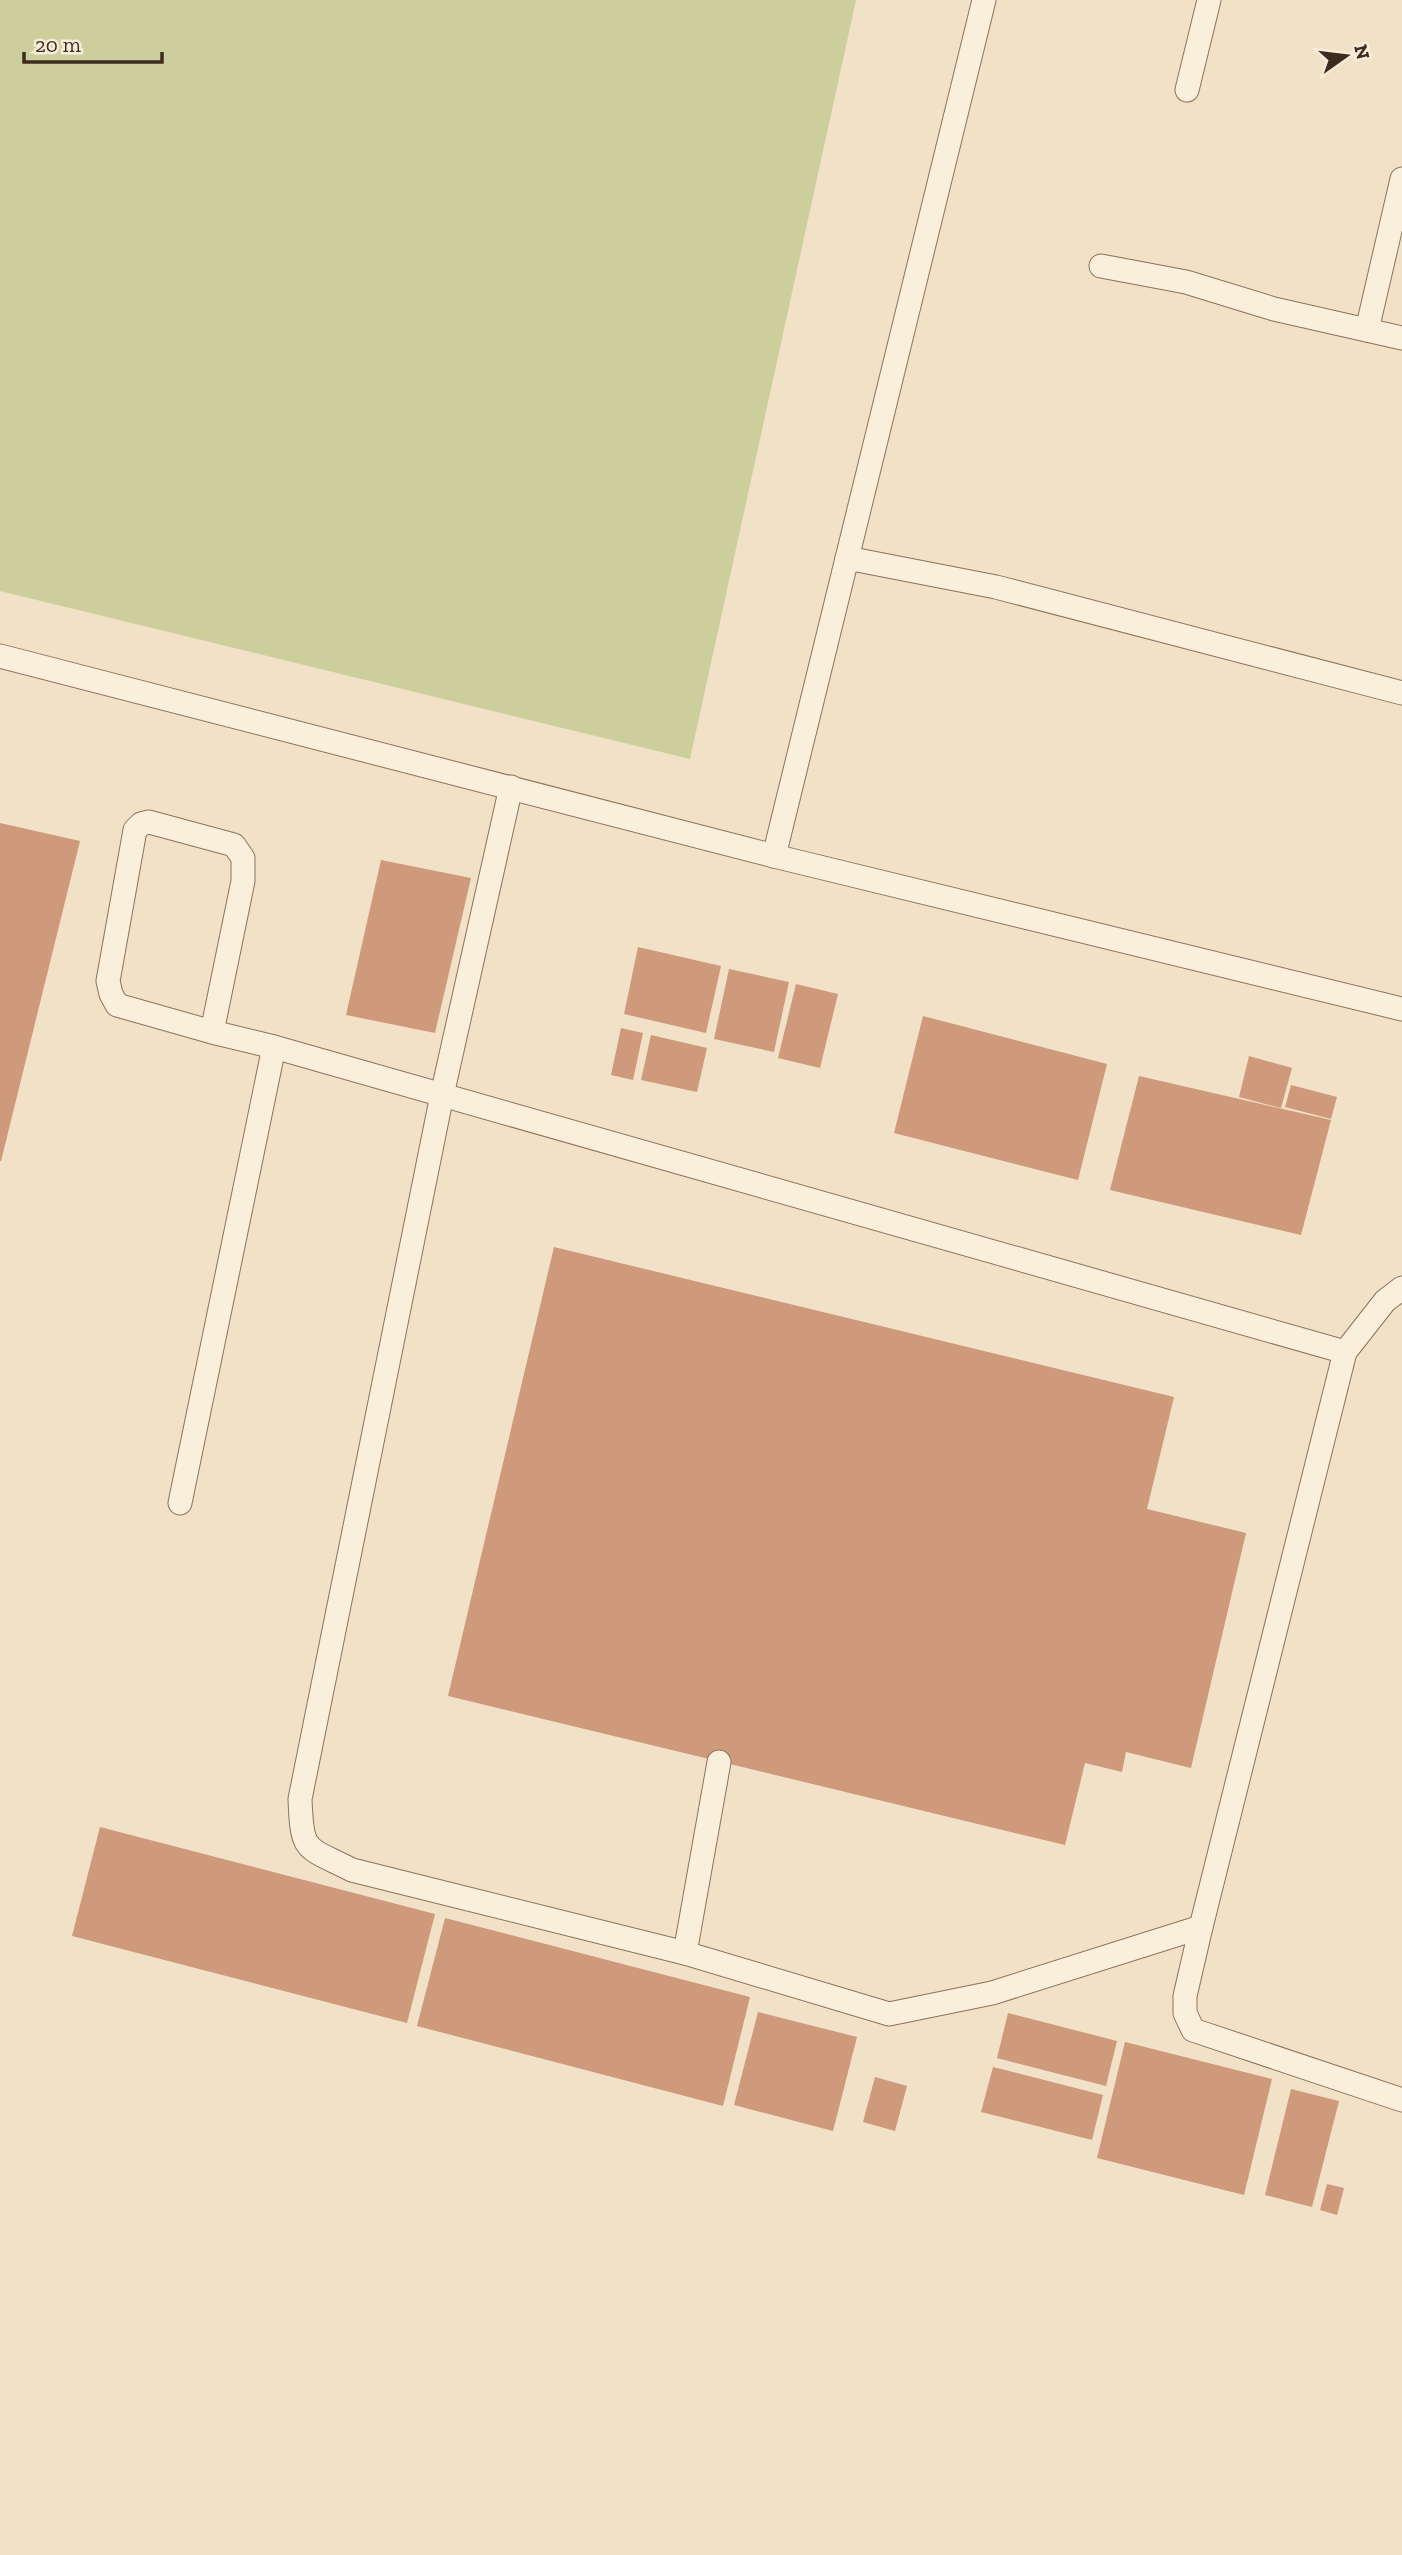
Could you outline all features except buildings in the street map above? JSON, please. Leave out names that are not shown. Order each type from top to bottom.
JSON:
[{"type":"lane","points":[[774,856],[984,0]]},
{"type":"lane","points":[[1187,90],[1209,0]]},
{"type":"lane","points":[[1367,330],[1402,179]]},
{"type":"lane","points":[[1101,266],[1186,282],[1273,309],[1402,338]]},
{"type":"lane","points":[[847,558],[996,587],[1402,692]]},
{"type":"lane","points":[[0,656],[774,856],[1402,1009]]},
{"type":"lane","points":[[511,787],[442,1095],[300,1799],[301,1834],[308,1848],[352,1870],[685,1953],[889,2014],[992,1993],[1201,1927]]},
{"type":"lane","points":[[212,1032],[243,881],[243,858],[234,845],[149,822],[141,824],[135,830],[108,981],[117,1005],[212,1032],[274,1047],[1345,1352]]},
{"type":"lane","points":[[180,1503],[274,1047]]},
{"type":"lane","points":[[1402,1288],[1385,1301],[1345,1352],[1185,1996],[1185,2012],[1193,2030],[1402,2100]]},
{"type":"lane","points":[[685,1953],[719,1762]]},
{"type":"green space","points":[[0,0],[856,0],[690,759],[0,591]]}]
